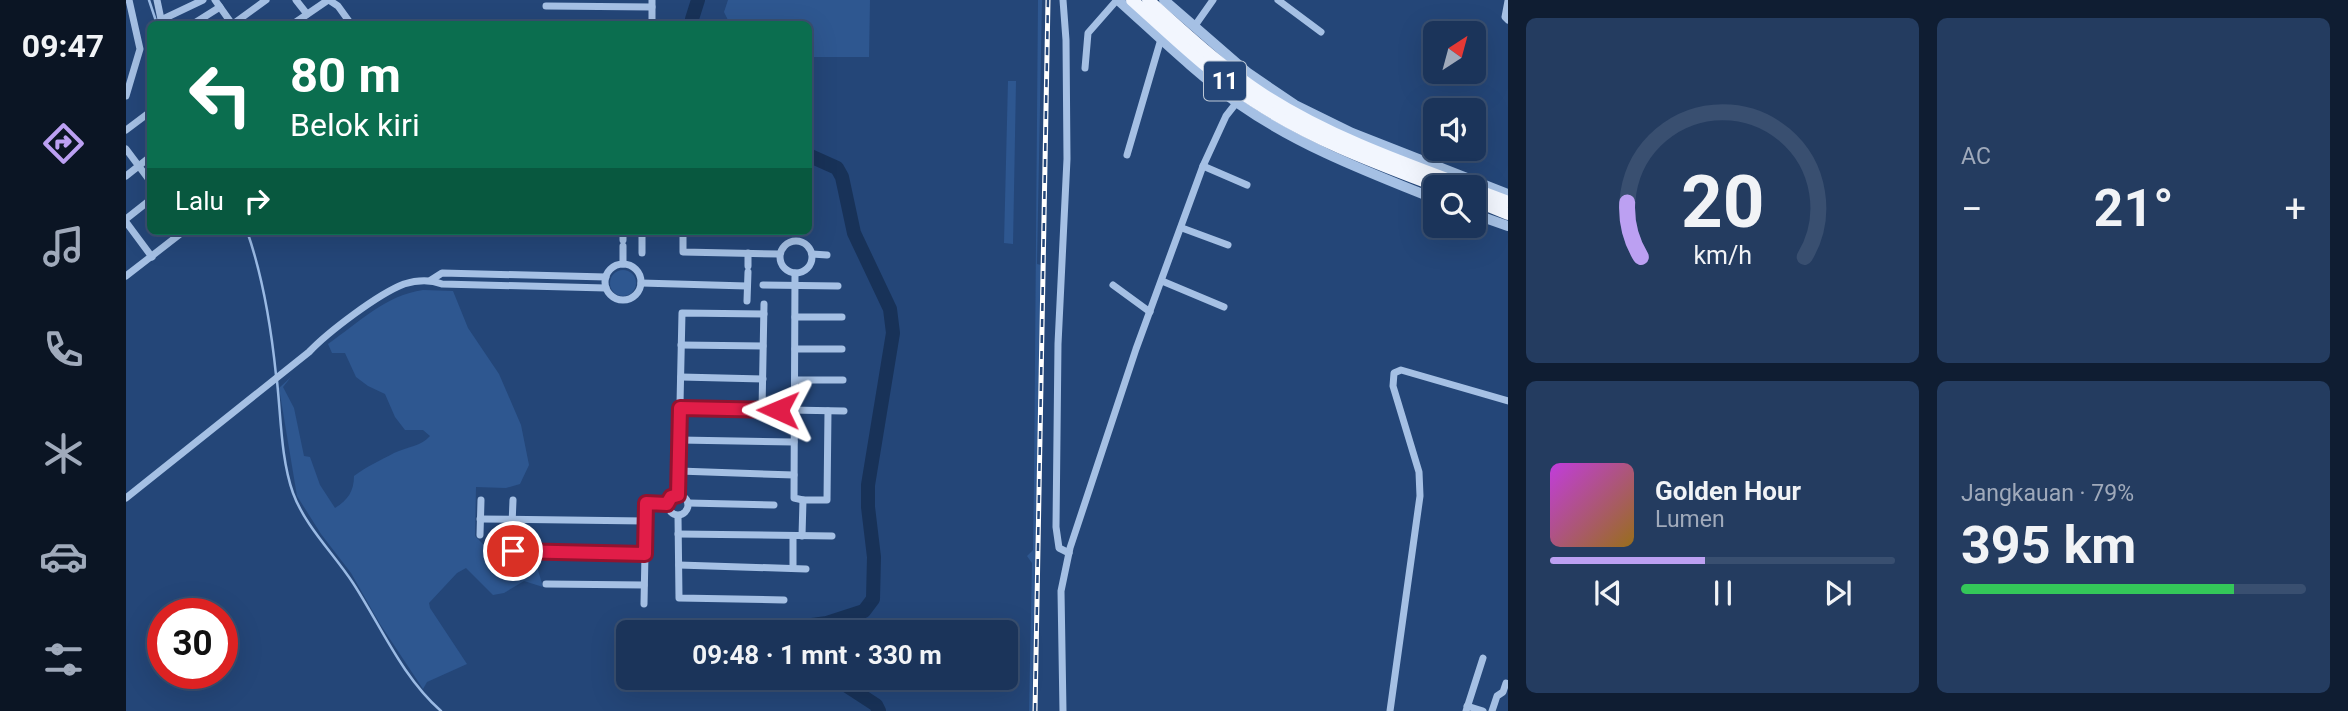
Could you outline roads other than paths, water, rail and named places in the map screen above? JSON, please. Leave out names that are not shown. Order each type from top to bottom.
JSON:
[{"type":"highway","name":"11","points":[[1132,0],[1239,92],[1290,123],[1423,180]]},
{"type":"highway","name":"11","points":[[1148,0],[1246,83],[1297,115],[1355,149],[1432,175]]},
{"type":"highway","points":[[1486,194],[1508,202]]},
{"type":"highway","points":[[1486,205],[1508,214]]},
{"type":"street","points":[[126,96],[141,49],[129,0]]},
{"type":"street","points":[[157,0],[162,21]]},
{"type":"street","points":[[164,21],[203,0]]},
{"type":"street","points":[[215,0],[231,21]]},
{"type":"street","points":[[237,21],[266,0]]},
{"type":"street","points":[[296,0],[305,19],[328,0],[338,6],[349,21]]},
{"type":"street","points":[[1063,0],[1067,159],[1058,344],[1056,527],[1059,548],[1069,553]]},
{"type":"street","points":[[1085,68],[1088,33],[1118,0],[1237,102],[1315,149],[1423,195]]},
{"type":"street","points":[[1164,0],[1248,73],[1295,105],[1352,133],[1508,194]]},
{"type":"street","points":[[1194,27],[1213,0]]},
{"type":"street","points":[[1278,0],[1321,32]]},
{"type":"street","points":[[1508,1],[1508,20]]},
{"type":"street","points":[[546,6],[652,4]]},
{"type":"street","points":[[198,21],[220,7]]},
{"type":"street","points":[[1127,155],[1161,39]]},
{"type":"street","points":[[1063,711],[1061,591],[1069,553],[1150,312],[1203,166],[1226,116],[1237,102]]},
{"type":"street","points":[[126,130],[147,114]]},
{"type":"street","points":[[126,149],[147,177]]},
{"type":"street","points":[[126,176],[147,159]]},
{"type":"street","points":[[1203,166],[1247,185]]},
{"type":"street","points":[[147,203],[126,221],[152,257]]},
{"type":"street","points":[[1486,218],[1508,226]]},
{"type":"street","points":[[1182,228],[1228,245]]},
{"type":"street","points":[[126,276],[179,235]]},
{"type":"street","points":[[623,235],[623,264]]},
{"type":"street","points":[[642,235],[642,253]]},
{"type":"street","points":[[683,235],[683,252],[779,254]]},
{"type":"street","points":[[793,235],[794,240]]},
{"type":"street","points":[[794,240],[806,244],[812,254],[807,268],[795,273],[784,268],[779,254],[783,246],[794,240]]},
{"type":"street","points":[[747,307],[748,253]]},
{"type":"street","points":[[812,254],[827,255]]},
{"type":"street","points":[[623,264],[638,272],[641,282],[637,294],[626,300],[614,298],[606,288],[606,277],[612,267],[623,264]]},
{"type":"street","points":[[126,498],[326,337],[380,297],[405,284],[431,280],[442,273],[606,277]]},
{"type":"street","points":[[795,273],[794,498],[827,500],[828,411]]},
{"type":"street","points":[[431,280],[442,284],[606,288]]},
{"type":"street","points":[[1161,281],[1224,307]]},
{"type":"street","points":[[641,282],[747,286]]},
{"type":"street","points":[[763,285],[838,286]]},
{"type":"street","points":[[1113,285],[1150,312]]},
{"type":"street","points":[[762,410],[764,304]]},
{"type":"street","points":[[678,495],[682,313],[747,307],[764,314]]},
{"type":"street","points":[[795,317],[842,317]]},
{"type":"street","points":[[681,345],[763,346]]},
{"type":"street","points":[[795,349],[842,349]]},
{"type":"street","points":[[1390,711],[1420,496],[1419,472],[1394,386],[1394,373],[1401,370],[1508,401]]},
{"type":"street","points":[[681,377],[763,379]]},
{"type":"street","points":[[794,380],[843,380]]},
{"type":"street","points":[[680,408],[844,411]]},
{"type":"street","points":[[680,440],[794,442]]},
{"type":"street","points":[[679,471],[794,475]]},
{"type":"street","points":[[667,504],[671,497],[685,497],[688,503],[686,512],[678,516]]},
{"type":"street","points":[[480,536],[481,500]]},
{"type":"street","points":[[513,500],[513,551],[645,554]]},
{"type":"street","points":[[793,568],[803,500]]},
{"type":"street","points":[[644,604],[646,503],[667,504]]},
{"type":"street","points":[[688,503],[774,505]]},
{"type":"street","points":[[667,504],[670,512],[678,516]]},
{"type":"street","points":[[678,516],[680,599],[784,600]]},
{"type":"street","points":[[480,519],[645,521]]},
{"type":"street","points":[[678,534],[832,536]]},
{"type":"street","points":[[679,565],[806,569]]},
{"type":"street","points":[[546,584],[644,584]]},
{"type":"street","points":[[1483,658],[1467,709],[1483,711]]},
{"type":"street","points":[[1492,711],[1497,696],[1503,692],[1506,683]]},
{"type":"waterway","points":[[149,0],[156,21]]},
{"type":"waterway","points":[[692,21],[698,0]]},
{"type":"waterway","points":[[812,157],[837,168],[842,177],[854,233],[890,309],[893,333],[868,485],[874,557],[873,599],[864,611],[836,620]]},
{"type":"waterway","points":[[248,235],[266,302],[276,375]]},
{"type":"waterway","points":[[277,381],[286,466],[298,505],[353,583],[403,667],[441,711]]},
{"type":"waterway","points":[[853,690],[876,705],[879,711]]},
{"type":"railway","points":[[1035,711],[1048,0]]}]
